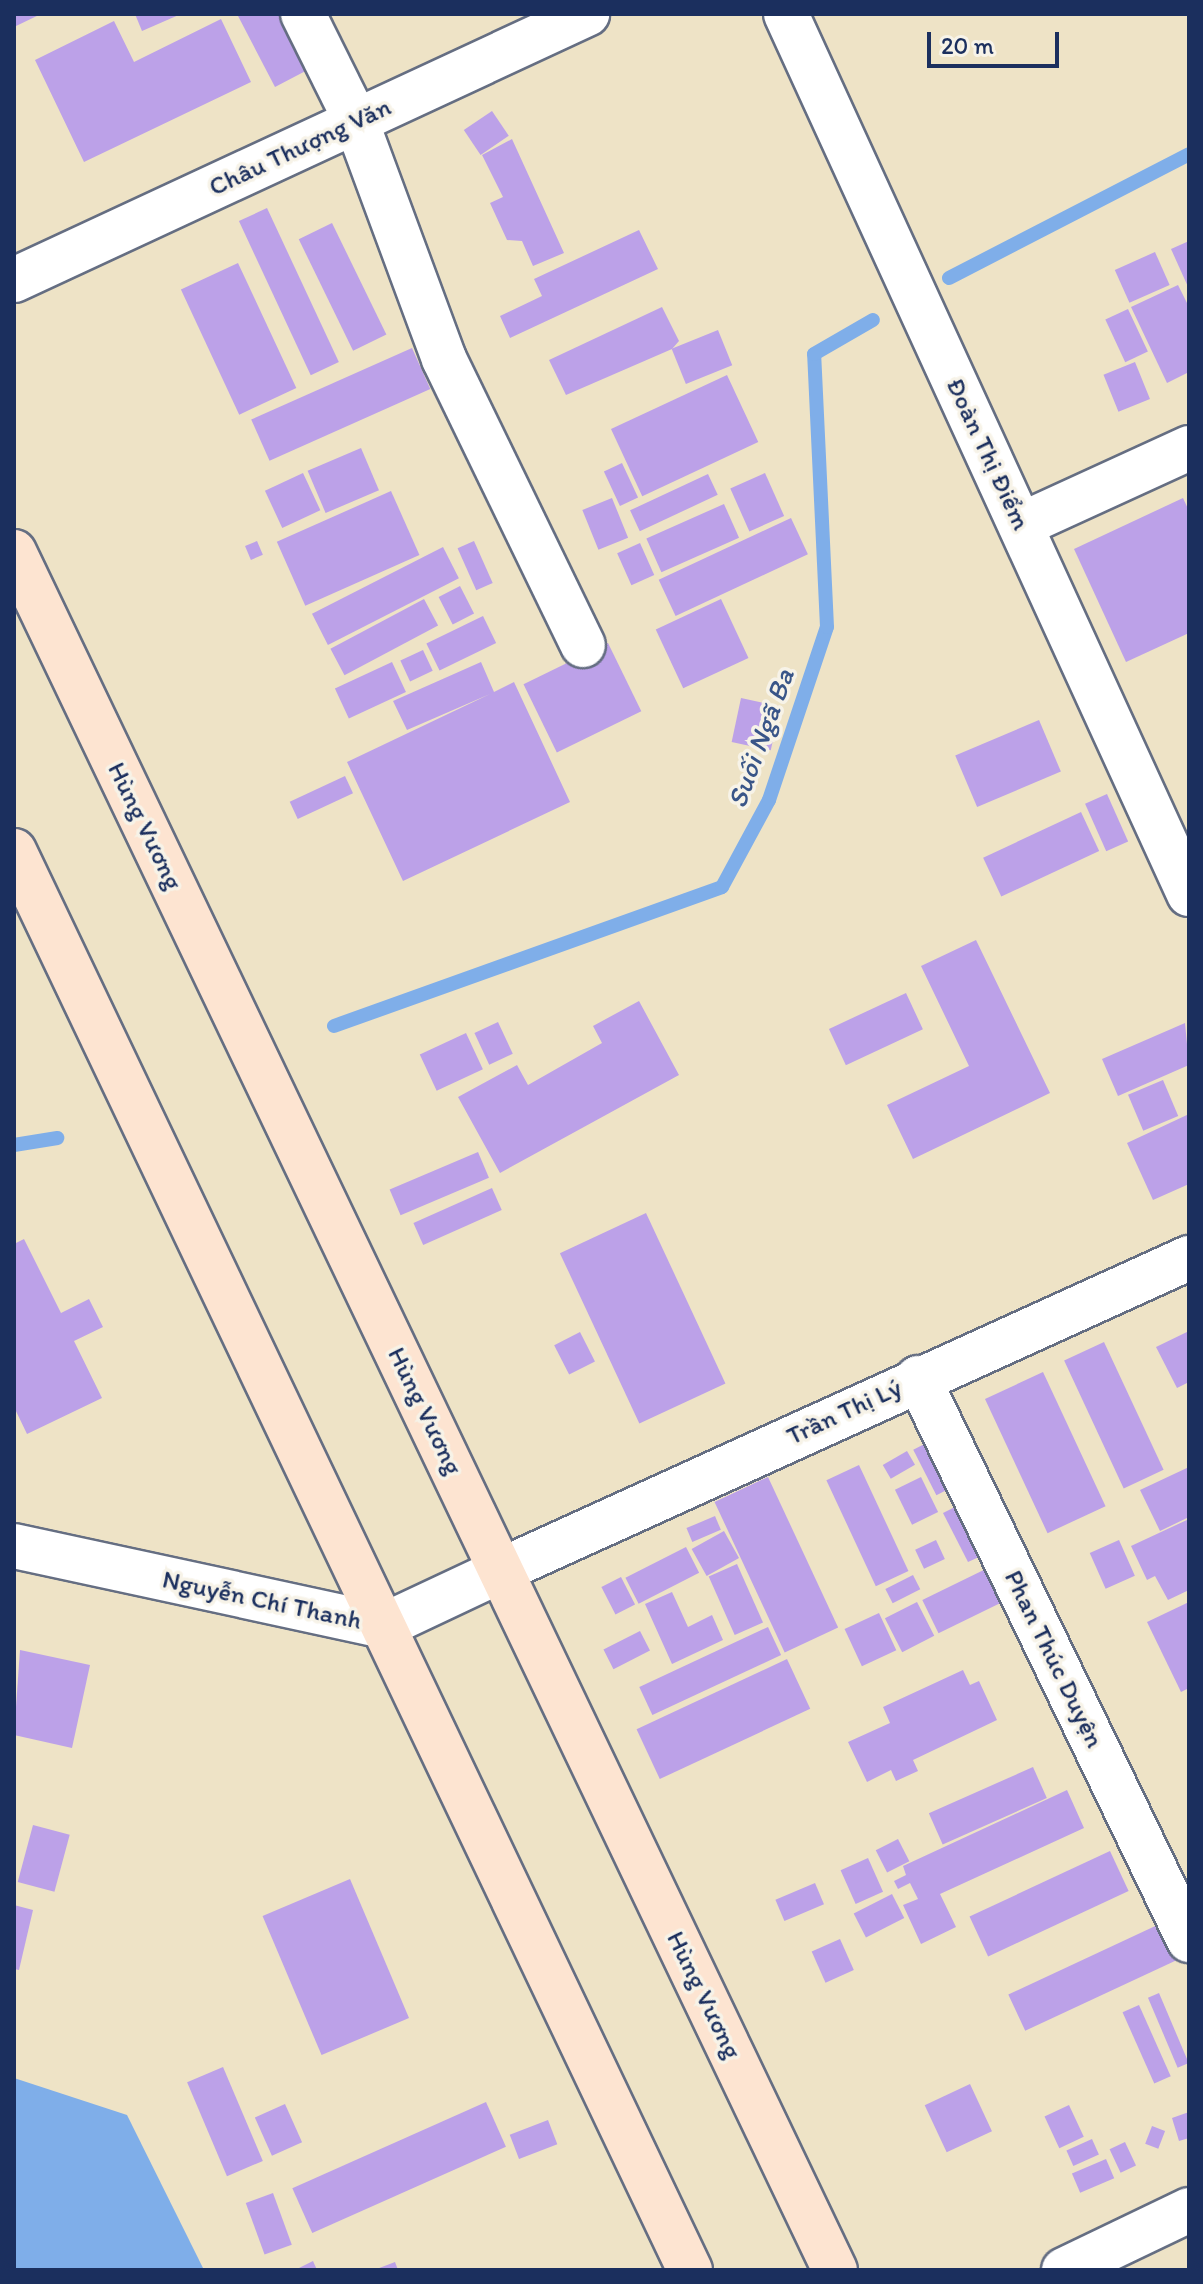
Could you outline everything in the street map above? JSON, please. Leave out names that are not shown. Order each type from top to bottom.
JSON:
[{"type":"main road","name":"Hùng Vương","points":[[14,552],[835,2270]]},
{"type":"main road","points":[[14,851],[690,2270]]},
{"type":"street","points":[[303,14],[356,121],[444,359],[583,645]]},
{"type":"street","name":"Châu Thượng Văn","points":[[14,280],[587,14]]},
{"type":"street","name":"Đoàn Thị Điểm","points":[[786,14],[1185,873]]},
{"type":"street","points":[[1021,525],[1189,448]]},
{"type":"street","name":"Trần Thị Lý","points":[[502,1570],[918,1378],[1189,1258]]},
{"type":"street","name":"Phan Thúc Duyện","points":[[918,1378],[1189,1940]]},
{"type":"street","name":"Nguyễn Chí Thanh","points":[[14,1546],[383,1626],[502,1570]]},
{"type":"street","points":[[1064,2270],[1189,2210]]},
{"type":"water","points":[[14,2078],[127,2115],[204,2270],[14,2270]]},
{"type":"building","points":[[14,14],[41,14],[14,27]]},
{"type":"building","points":[[135,14],[181,14],[142,31]]},
{"type":"building","points":[[237,14],[291,14],[317,65],[275,87]]},
{"type":"building","points":[[221,19],[251,82],[84,162],[35,60],[114,21],[134,62]]},
{"type":"building","points":[[492,111],[509,136],[481,155],[464,130]]},
{"type":"building","points":[[512,139],[564,253],[533,266],[522,241],[507,240],[490,203],[503,197],[482,155]]},
{"type":"building","points":[[267,208],[339,362],[311,375],[239,221]]},
{"type":"building","points":[[332,223],[386,334],[353,351],[299,239]]},
{"type":"building","points":[[639,230],[658,269],[510,338],[500,316],[542,296],[534,279]]},
{"type":"building","points":[[1189,241],[1189,289],[1171,249]]},
{"type":"building","points":[[1155,252],[1170,285],[1129,303],[1115,270]]},
{"type":"building","points":[[238,263],[296,388],[239,415],[181,290]]},
{"type":"building","points":[[1178,285],[1189,307],[1189,372],[1167,383],[1131,307]]},
{"type":"building","points":[[662,307],[679,341],[672,349],[566,395],[549,360]]},
{"type":"building","points":[[1128,309],[1148,352],[1125,362],[1105,320]]},
{"type":"building","points":[[718,330],[732,365],[686,384],[672,349]]},
{"type":"building","points":[[412,348],[430,389],[270,461],[251,420]]},
{"type":"building","points":[[1135,362],[1150,399],[1118,412],[1103,375]]},
{"type":"building","points":[[727,375],[758,442],[642,496],[611,429]]},
{"type":"building","points":[[361,448],[379,490],[326,513],[308,471]]},
{"type":"building","points":[[622,463],[638,497],[620,506],[604,471]]},
{"type":"building","points":[[303,473],[320,510],[282,528],[265,491]]},
{"type":"building","points":[[765,473],[784,516],[749,531],[730,488]]},
{"type":"building","points":[[708,474],[718,495],[640,531],[630,510]]},
{"type":"building","points":[[391,491],[419,555],[305,606],[277,542]]},
{"type":"building","points":[[612,498],[628,538],[598,550],[582,510]]},
{"type":"building","points":[[1183,498],[1189,511],[1189,633],[1126,662],[1074,549]]},
{"type":"building","points":[[724,504],[739,538],[661,572],[646,539]]},
{"type":"building","points":[[791,518],[808,554],[676,616],[659,580]]},
{"type":"building","points":[[257,541],[263,555],[251,560],[245,546]]},
{"type":"building","points":[[474,541],[493,583],[476,590],[458,548]]},
{"type":"building","points":[[640,543],[654,575],[631,585],[617,553]]},
{"type":"building","points":[[443,547],[459,578],[328,645],[312,614]]},
{"type":"building","points":[[460,586],[474,614],[453,625],[439,597]]},
{"type":"building","points":[[424,599],[438,625],[344,675],[330,649]]},
{"type":"building","points":[[721,599],[748,658],[683,688],[656,629]]},
{"type":"building","points":[[483,616],[496,643],[440,671],[426,644]]},
{"type":"building","points":[[608,643],[641,711],[557,753],[524,684]]},
{"type":"building","points":[[423,650],[433,671],[410,681],[400,661]]},
{"type":"building","points":[[392,662],[406,692],[349,719],[335,689]]},
{"type":"building","points":[[481,662],[494,692],[514,682],[570,802],[403,881],[347,762],[490,694],[407,730],[393,701]]},
{"type":"building","points":[[741,698],[780,706],[771,750],[732,742]]},
{"type":"building","points":[[1039,720],[1061,772],[977,807],[955,756]]},
{"type":"building","points":[[345,776],[353,793],[298,819],[290,802]]},
{"type":"building","points":[[1107,794],[1128,842],[1106,851],[1085,804]]},
{"type":"building","points":[[1081,812],[1099,851],[1001,897],[983,858]]},
{"type":"building","points":[[976,940],[1050,1093],[913,1159],[887,1105],[969,1066],[921,966]]},
{"type":"building","points":[[906,993],[923,1029],[846,1065],[829,1029]]},
{"type":"building","points":[[639,1001],[679,1075],[500,1173],[458,1097],[517,1065],[528,1085],[602,1043],[593,1026]]},
{"type":"building","points":[[498,1022],[513,1054],[489,1065],[474,1033]]},
{"type":"building","points":[[1185,1023],[1189,1065],[1118,1096],[1102,1059]]},
{"type":"building","points":[[466,1033],[483,1069],[437,1091],[420,1055]]},
{"type":"building","points":[[1163,1080],[1178,1116],[1143,1131],[1128,1095]]},
{"type":"building","points":[[1189,1114],[1189,1184],[1153,1200],[1127,1143]]},
{"type":"building","points":[[478,1152],[489,1178],[401,1215],[390,1190]]},
{"type":"building","points":[[492,1188],[502,1210],[423,1245],[413,1223]]},
{"type":"building","points":[[646,1213],[725,1383],[639,1424],[560,1253]]},
{"type":"building","points":[[24,1239],[61,1313],[89,1299],[103,1327],[74,1341],[102,1398],[27,1434],[14,1407],[14,1244]]},
{"type":"building","points":[[1189,1331],[1189,1382],[1177,1388],[1156,1347]]},
{"type":"building","points":[[580,1332],[595,1361],[569,1375],[554,1345]]},
{"type":"building","points":[[1104,1342],[1164,1470],[1124,1488],[1064,1361]]},
{"type":"building","points":[[1043,1372],[1106,1506],[1048,1533],[985,1399]]},
{"type":"building","points":[[948,1432],[971,1477],[936,1495],[913,1450]]},
{"type":"building","points":[[907,1451],[915,1465],[891,1479],[883,1465]]},
{"type":"building","points":[[859,1465],[908,1571],[876,1586],[826,1480]]},
{"type":"building","points":[[1189,1467],[1189,1517],[1160,1531],[1140,1490]]},
{"type":"building","points":[[768,1477],[838,1627],[785,1652],[715,1502]]},
{"type":"building","points":[[921,1477],[938,1512],[912,1525],[895,1490]]},
{"type":"building","points":[[981,1494],[992,1551],[968,1562],[943,1513]]},
{"type":"building","points":[[715,1516],[721,1530],[692,1542],[686,1528]]},
{"type":"building","points":[[1189,1519],[1189,1590],[1168,1600],[1155,1576],[1147,1580],[1131,1546]]},
{"type":"building","points":[[724,1531],[739,1558],[707,1576],[692,1549]]},
{"type":"building","points":[[936,1540],[945,1559],[924,1569],[915,1550]]},
{"type":"building","points":[[1119,1540],[1135,1576],[1106,1589],[1090,1553]]},
{"type":"building","points":[[686,1547],[699,1573],[639,1604],[625,1578]]},
{"type":"building","points":[[737,1564],[763,1622],[735,1635],[709,1577]]},
{"type":"building","points":[[996,1564],[1012,1597],[939,1633],[922,1600]]},
{"type":"building","points":[[913,1575],[920,1589],[893,1603],[885,1589]]},
{"type":"building","points":[[621,1577],[635,1605],[615,1615],[601,1587]]},
{"type":"building","points":[[672,1592],[688,1627],[712,1615],[723,1640],[672,1664],[645,1604]]},
{"type":"building","points":[[917,1602],[934,1636],[902,1652],[885,1618]]},
{"type":"building","points":[[1189,1602],[1189,1688],[1181,1692],[1147,1622]]},
{"type":"building","points":[[879,1613],[896,1650],[862,1666],[845,1629]]},
{"type":"building","points":[[768,1627],[781,1655],[652,1715],[639,1687]]},
{"type":"building","points":[[640,1631],[650,1651],[613,1669],[603,1650]]},
{"type":"building","points":[[20,1650],[90,1665],[72,1748],[14,1735]]},
{"type":"building","points":[[787,1659],[810,1709],[660,1779],[637,1729]]},
{"type":"building","points":[[963,1670],[970,1685],[979,1681],[997,1720],[913,1760],[918,1771],[896,1781],[891,1770],[867,1782],[848,1742],[890,1723],[883,1707]]},
{"type":"building","points":[[1033,1767],[1047,1798],[943,1844],[929,1813]]},
{"type":"building","points":[[1067,1790],[1084,1828],[940,1894],[956,1927],[921,1944],[903,1905],[918,1899],[910,1883],[898,1889],[894,1881],[906,1875],[903,1866]]},
{"type":"building","points":[[33,1825],[70,1835],[54,1892],[18,1882]]},
{"type":"building","points":[[898,1839],[909,1861],[887,1873],[876,1850]]},
{"type":"building","points":[[1110,1851],[1129,1891],[988,1956],[970,1917]]},
{"type":"building","points":[[868,1858],[883,1892],[856,1904],[841,1870]]},
{"type":"building","points":[[350,1879],[409,2018],[322,2055],[263,1916]]},
{"type":"building","points":[[815,1883],[824,1904],[784,1921],[775,1900]]},
{"type":"building","points":[[892,1894],[904,1918],[866,1938],[854,1914]]},
{"type":"building","points":[[14,1905],[33,1910],[19,1970],[14,1969]]},
{"type":"building","points":[[1166,1921],[1183,1957],[1025,2031],[1008,1995]]},
{"type":"building","points":[[840,1939],[854,1970],[826,1983],[812,1952]]},
{"type":"building","points":[[1159,1993],[1189,2063],[1178,2068],[1148,1998]]},
{"type":"building","points":[[1139,2005],[1171,2076],[1154,2084],[1123,2012]]},
{"type":"building","points":[[223,2067],[263,2161],[227,2176],[187,2082]]},
{"type":"building","points":[[970,2084],[992,2131],[947,2152],[925,2105]]},
{"type":"building","points":[[486,2102],[506,2147],[312,2233],[292,2188]]},
{"type":"building","points":[[285,2104],[302,2142],[272,2156],[255,2117]]},
{"type":"building","points":[[1069,2105],[1084,2137],[1059,2148],[1045,2116]]},
{"type":"building","points":[[1189,2112],[1189,2138],[1179,2141],[1172,2118]]},
{"type":"building","points":[[548,2120],[557,2144],[519,2159],[510,2135]]},
{"type":"building","points":[[1152,2126],[1165,2131],[1158,2149],[1145,2144]]},
{"type":"building","points":[[1092,2139],[1099,2155],[1073,2166],[1066,2150]]},
{"type":"building","points":[[1125,2142],[1136,2166],[1121,2173],[1110,2149]]},
{"type":"building","points":[[1106,2159],[1114,2178],[1080,2193],[1072,2173]]},
{"type":"building","points":[[273,2193],[292,2245],[265,2255],[246,2203]]},
{"type":"building","points":[[313,2261],[317,2270],[295,2270]]},
{"type":"building","points":[[395,2262],[398,2270],[374,2270]]},
{"type":"waterway","name":"Suối Ngã Ba","points":[[949,278],[1189,154]]},
{"type":"waterway","name":"Suối Ngã Ba","points":[[334,1026],[722,887],[769,800],[827,627],[814,354],[873,320]]},
{"type":"waterway","name":"Suối Ngã Ba","points":[[14,1145],[57,1138]]}]
